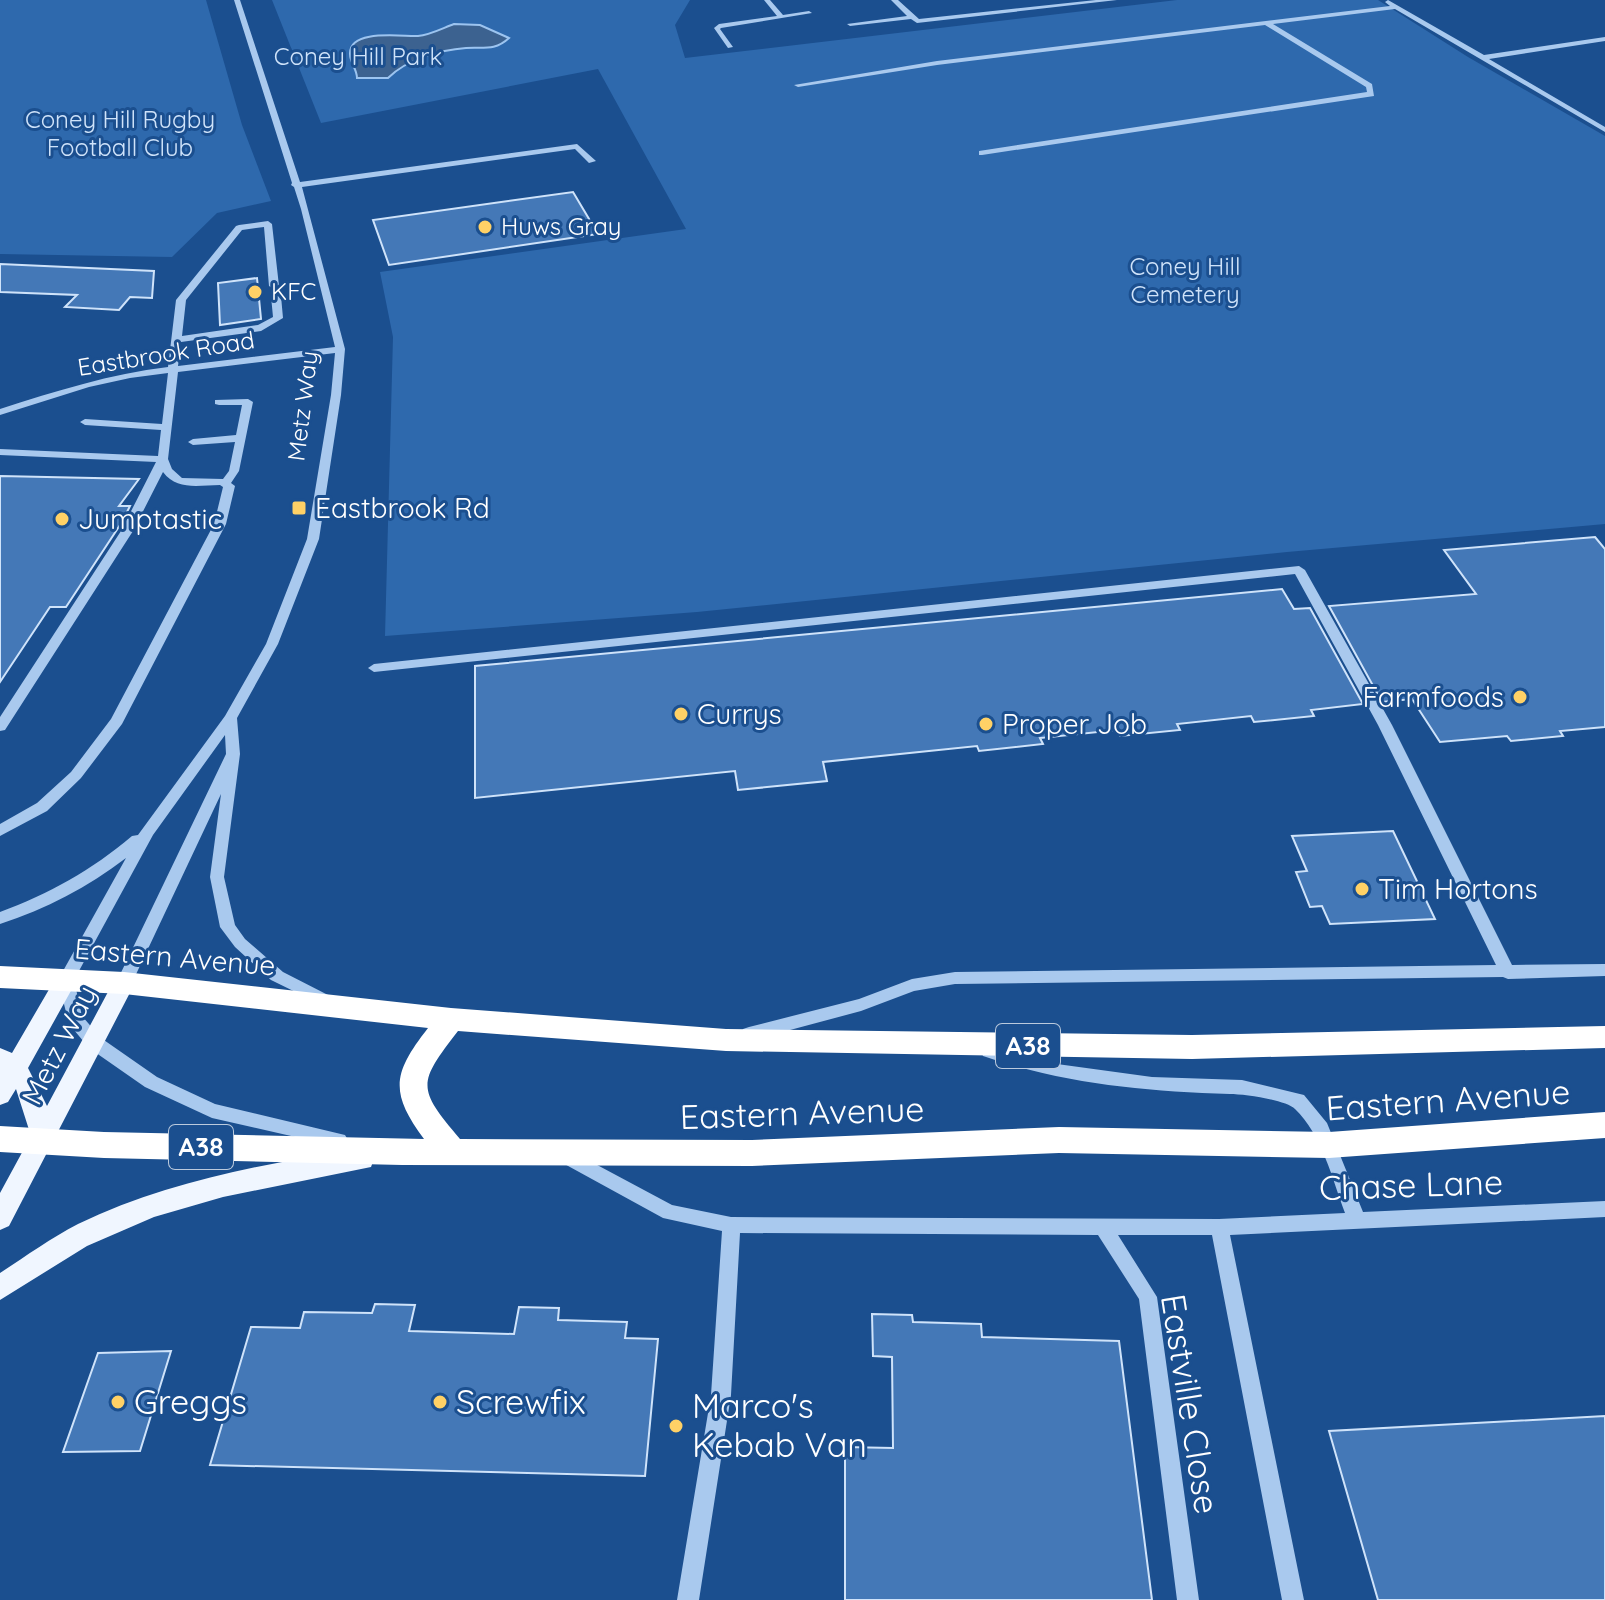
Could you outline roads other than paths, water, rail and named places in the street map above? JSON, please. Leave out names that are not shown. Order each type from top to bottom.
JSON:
[{"type":"highway","name":"Eastern Avenue","points":[[0,977],[124,983],[451,1019],[726,1040],[1192,1047],[1605,1037]]},
{"type":"highway","points":[[451,1019],[418,1062],[410,1088],[416,1110],[451,1150]]},
{"type":"highway","name":"Eastern Avenue","points":[[0,1139],[44,1139],[104,1145],[402,1152],[752,1153],[1059,1140],[1329,1145],[1605,1125]]},
{"type":"main road","name":"Metz Way","points":[[0,1095],[8,1063],[66,980]]},
{"type":"main road","name":"Metz Way","points":[[0,1218],[124,983]]},
{"type":"main road","points":[[8,1063],[31,1091],[44,1139]]},
{"type":"main road","points":[[0,1288],[87,1232],[128,1215],[174,1200],[301,1170],[402,1152]]},
{"type":"street","name":"Metz Way","points":[[66,980],[147,832],[230,718],[272,644],[313,539],[336,395],[340,349],[305,209],[237,0]]},
{"type":"street","points":[[767,0],[781,16]]},
{"type":"street","points":[[894,0],[917,21],[1114,0]]},
{"type":"street","points":[[1385,0],[1605,130]]},
{"type":"street","points":[[798,85],[937,63],[1396,7]]},
{"type":"street","points":[[730,47],[716,29],[728,23],[809,13]]},
{"type":"street","points":[[850,24],[913,17]]},
{"type":"street","points":[[982,153],[1371,94],[1369,86],[1267,23]]},
{"type":"street","points":[[1481,58],[1605,39]]},
{"type":"street","points":[[295,185],[577,146],[592,161]]},
{"type":"street","points":[[0,727],[127,531],[154,481],[163,459],[181,300],[239,228],[268,224],[278,318],[261,328],[177,340]]},
{"type":"street","name":"Eastbrook Road","points":[[0,412],[86,385],[173,370],[340,349]]},
{"type":"street","points":[[219,402],[248,402],[234,471],[225,484]]},
{"type":"street","points":[[85,422],[166,427]]},
{"type":"street","points":[[193,442],[241,438]]},
{"type":"street","points":[[0,452],[163,459]]},
{"type":"street","points":[[163,459],[167,475],[174,481],[225,484]]},
{"type":"street","points":[[0,831],[42,807],[76,775],[117,721],[220,524],[230,491],[225,484]]},
{"type":"street","points":[[374,668],[1299,570],[1372,701],[1508,973]]},
{"type":"street","points":[[230,718],[233,754],[217,877],[228,927],[240,943],[277,976],[315,996],[350,1009]]},
{"type":"street","name":"Metz Way","points":[[124,983],[233,754]]},
{"type":"street","points":[[0,918],[74,888],[107,867],[147,832]]},
{"type":"street","name":"Eastern Avenue","points":[[726,1040],[861,1005],[912,985],[955,978],[1605,970]]},
{"type":"street","points":[[66,980],[75,1019],[95,1043],[151,1082],[212,1111],[286,1130],[402,1152]]},
{"type":"street","points":[[971,1046],[1057,1071],[1152,1084],[1242,1087],[1298,1100],[1321,1128],[1356,1218]]},
{"type":"street","name":"Chase Lane","points":[[561,1154],[669,1212],[731,1225],[1219,1227],[1356,1218],[1605,1209]]},
{"type":"street","points":[[688,1600],[721,1395],[731,1225]]},
{"type":"street","name":"Eastville Close","points":[[1103,1227],[1148,1297],[1188,1600]]},
{"type":"street","points":[[1219,1227],[1293,1600]]},
{"type":"place","name":"Huws Gray","points":[[485,227]]},
{"type":"place","name":"KFC","points":[[255,292]]},
{"type":"place","name":"Eastbrook Rd","points":[[299,508]]},
{"type":"place","name":"Jumptastic","points":[[62,519]]},
{"type":"place","name":"Farmfoods","points":[[1520,697]]},
{"type":"place","name":"Currys","points":[[681,714]]},
{"type":"place","name":"Proper Job","points":[[986,724]]},
{"type":"place","name":"Tim Hortons","points":[[1362,889]]},
{"type":"place","name":"Greggs","points":[[118,1402]]},
{"type":"place","name":"Screwfix","points":[[440,1402]]},
{"type":"place","name":"Marco's Kebab Van","points":[[676,1426]]},
{"type":"park label","name":"Coney Hill Park","points":[[358,57]]},
{"type":"park label","name":"Coney Hill Rugby Football Club","points":[[120,134]]},
{"type":"park label","name":"Coney Hill Cemetery","points":[[1185,281]]}]
